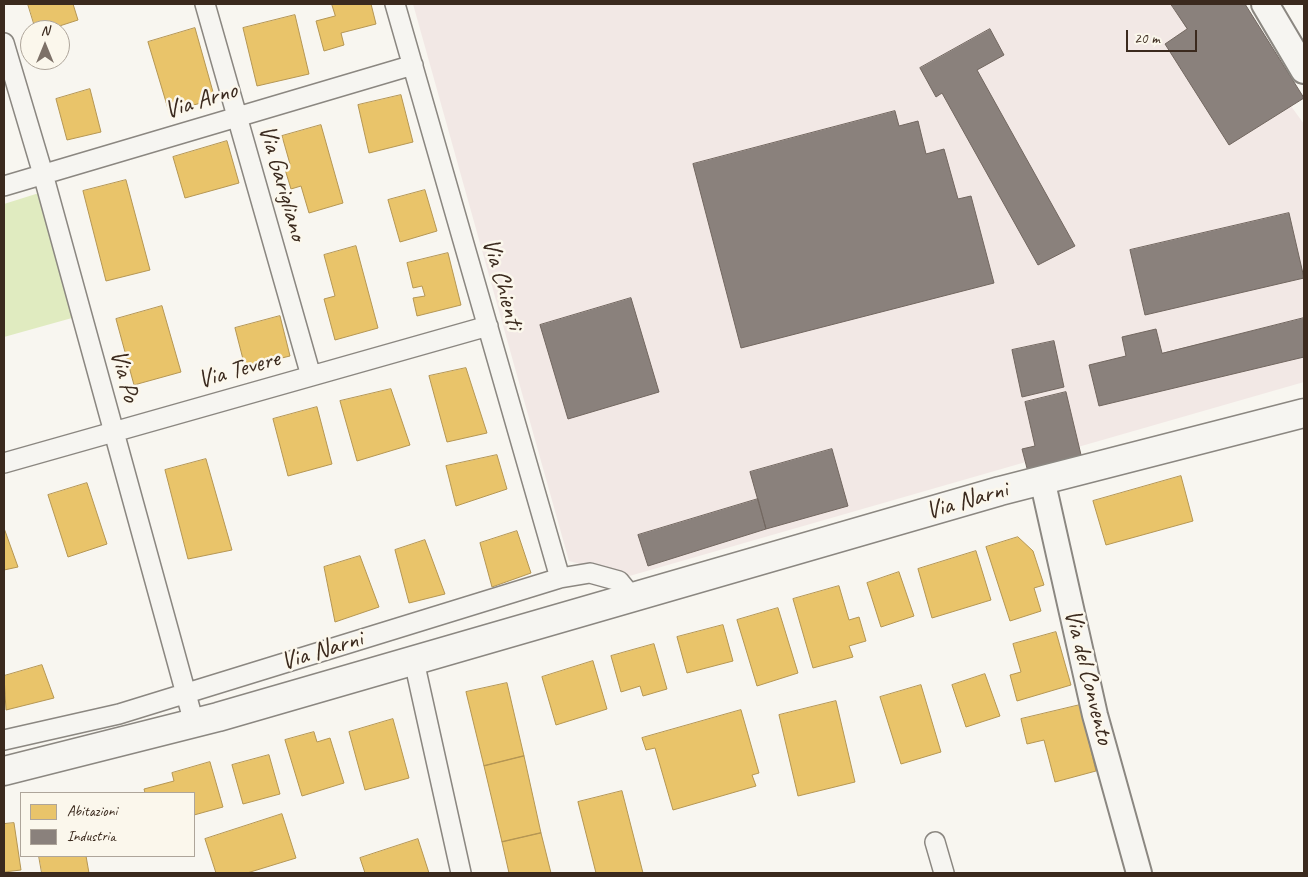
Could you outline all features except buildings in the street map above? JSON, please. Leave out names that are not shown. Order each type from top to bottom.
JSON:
[{"type":"main road","points":[[1265,4],[1304,70]]},
{"type":"main road","name":"Via Narni","points":[[4,771],[194,723],[1042,480],[1304,413]]},
{"type":"street","name":"Via Garigliano","points":[[205,4],[312,376]]},
{"type":"street","name":"Via Chienti","points":[[395,4],[560,578]]},
{"type":"street","name":"Via Po","points":[[4,43],[43,174],[194,723]]},
{"type":"street","name":"Via Arno","points":[[4,186],[413,65]]},
{"type":"street","name":"Via Tevere","points":[[4,463],[488,326]]},
{"type":"street","name":"Via del Convento","points":[[1042,480],[1095,715],[1139,873]]},
{"type":"street","name":"Via Narni","points":[[4,740],[119,714],[560,578],[590,573],[619,581],[632,597]]},
{"type":"street","points":[[414,661],[461,873]]},
{"type":"street","points":[[935,842],[944,873]]},
{"type":"shaded area","points":[[413,4],[1234,4],[1280,91],[1304,124],[1304,382],[626,577],[569,561]]},
{"type":"green space","points":[[39,193],[72,318],[4,337],[4,204]]}]
